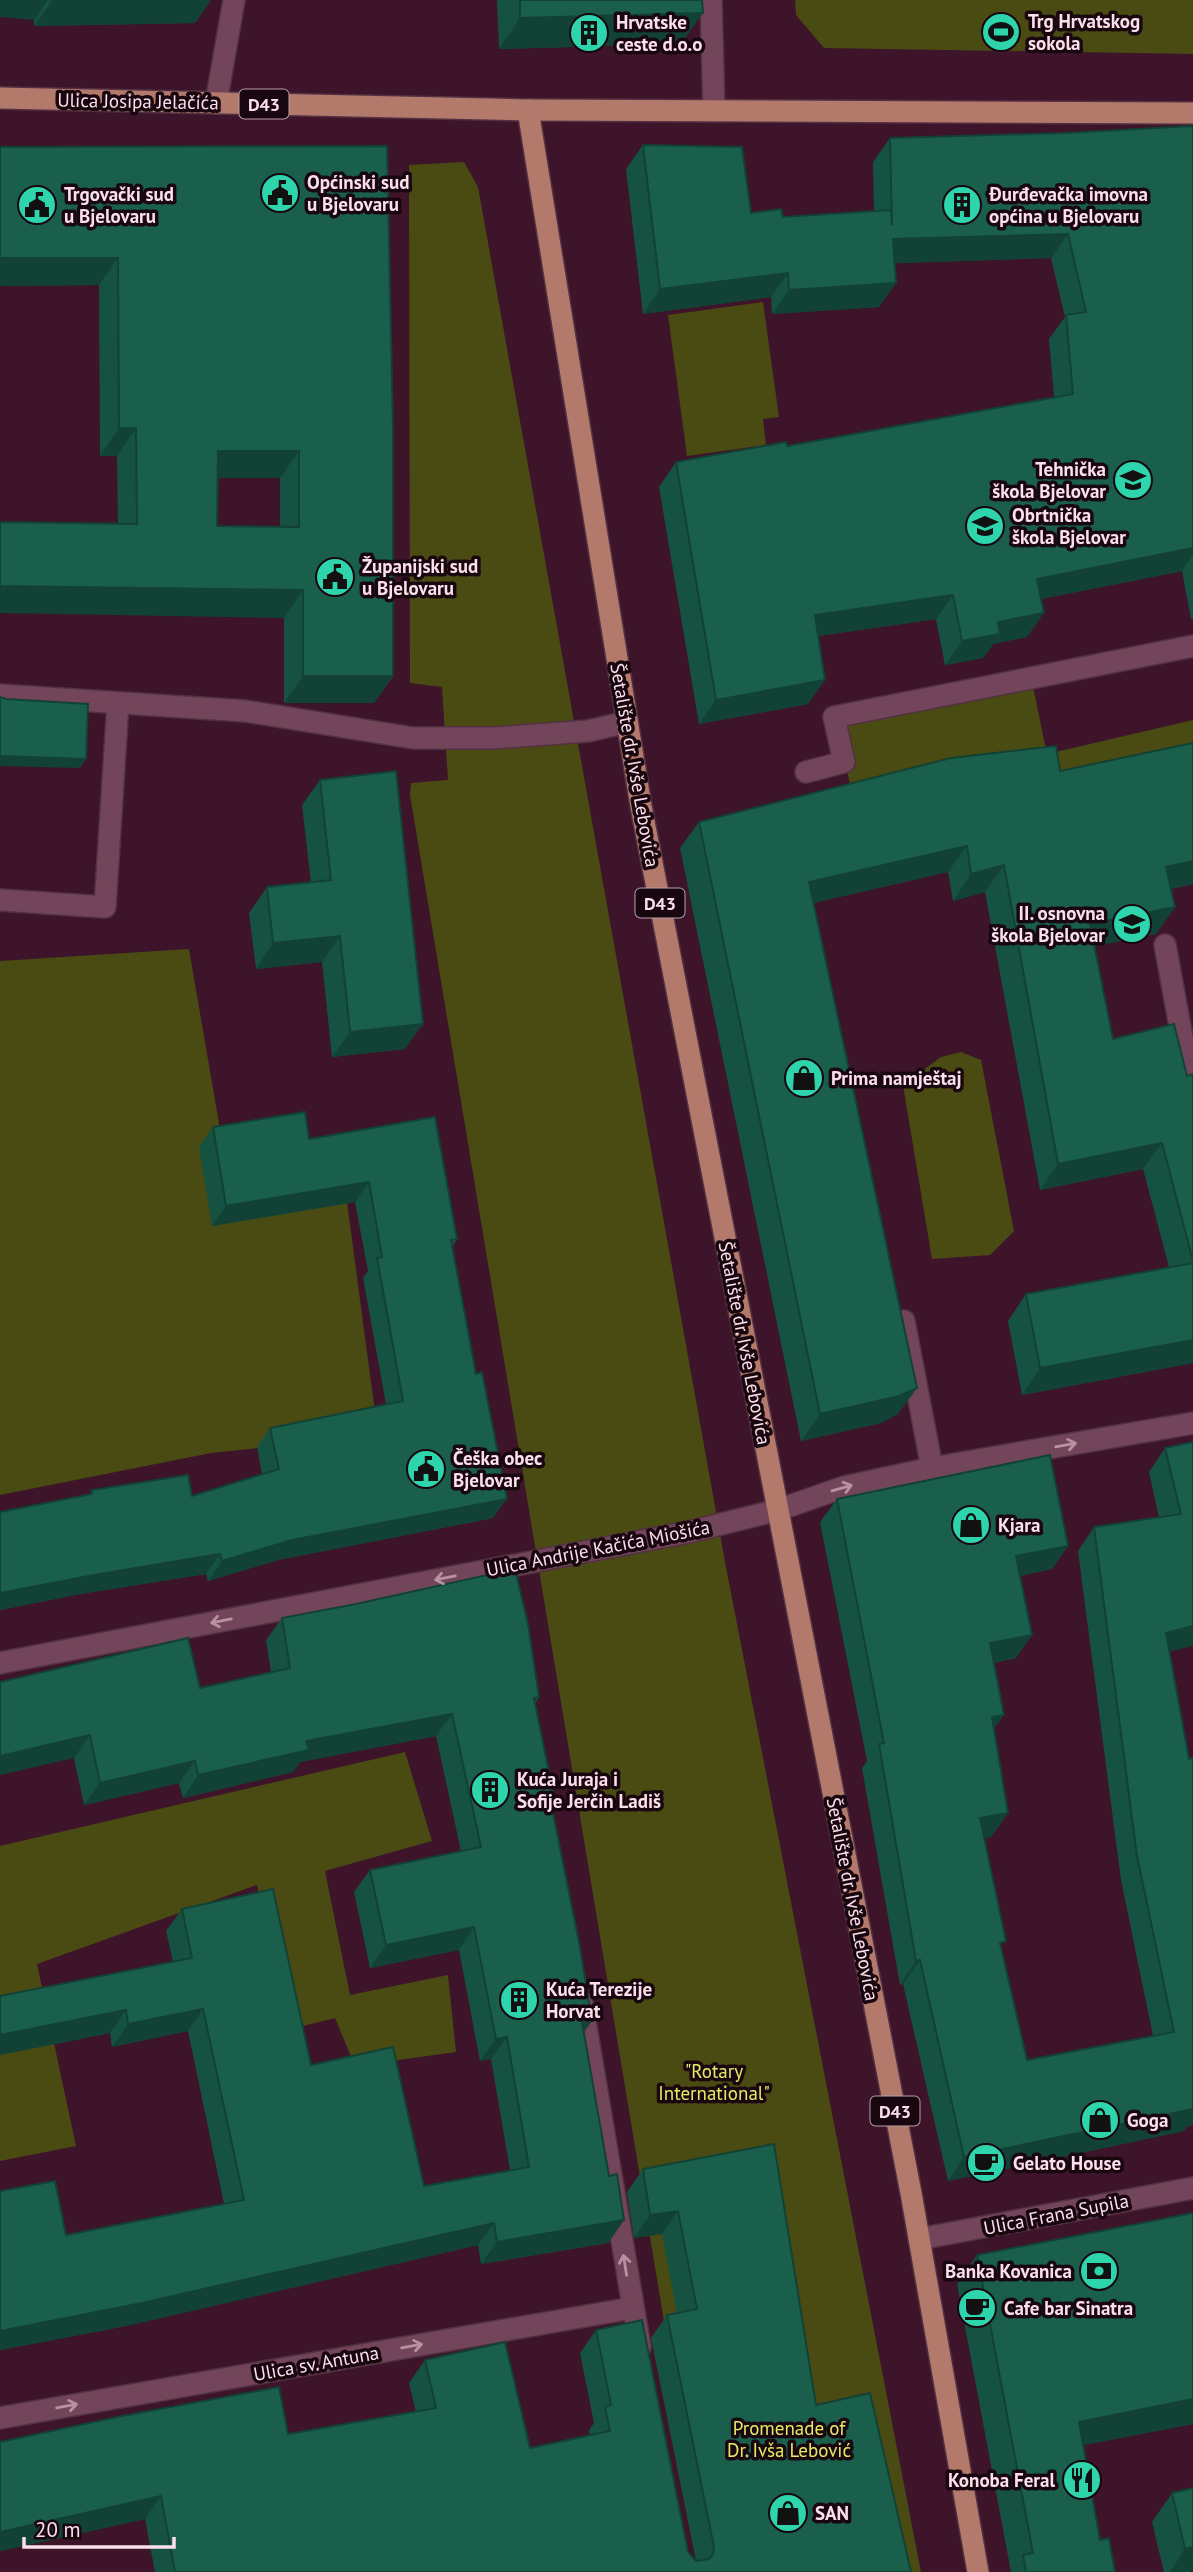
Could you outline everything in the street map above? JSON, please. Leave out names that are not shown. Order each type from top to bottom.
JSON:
[{"type":"main road","name":"Ulica Josipa Jelačića","points":[[0,97],[528,110]]},
{"type":"main road","points":[[528,110],[1193,113]]},
{"type":"main road","name":"Šetalište dr. Ivše Lebovića","points":[[528,110],[627,722],[919,2239],[978,2572]]},
{"type":"street","points":[[216,103],[234,0]]},
{"type":"street","points":[[711,0],[714,111]]},
{"type":"street","points":[[806,772],[844,762],[834,717],[1193,646]]},
{"type":"street","points":[[0,695],[245,712],[413,738],[494,738],[588,731],[627,722]]},
{"type":"street","points":[[0,900],[105,907],[118,703]]},
{"type":"street","points":[[1165,944],[1188,1070],[1193,1068]]},
{"type":"street","points":[[904,1321],[932,1468]]},
{"type":"street","name":"Ulica Andrije Kačića Miošića","points":[[0,1663],[689,1532],[778,1510],[844,1487],[932,1468],[1193,1423]]},
{"type":"street","points":[[512,1565],[516,1588]]},
{"type":"street","points":[[578,1980],[643,2361]]},
{"type":"street","name":"Ulica Frana Supila","points":[[919,2239],[1193,2188]]},
{"type":"street","name":"Ulica sv. Antuna","points":[[0,2418],[632,2308]]},
{"type":"green space","name":"Trg Hrvatskog sokola","points":[[795,0],[1193,0],[1193,54],[824,48],[796,15]]},
{"type":"green space","name":"Promenade of Dr. Ivša Lebović","points":[[464,162],[478,187],[725,1562],[921,2572],[713,2572],[686,2453],[410,795],[411,783],[448,780],[442,687],[410,683],[409,165]]},
{"type":"green space","points":[[763,302],[779,417],[763,419],[766,445],[687,456],[668,315]]},
{"type":"green space","points":[[1031,677],[1047,754],[1193,720],[1193,755],[1056,788],[853,796],[834,717]]},
{"type":"green space","points":[[189,949],[222,1141],[213,1225],[347,1202],[378,1435],[211,1453],[0,1495],[0,961]]},
{"type":"green space","points":[[961,1052],[981,1060],[1014,1231],[990,1255],[932,1259],[903,1085],[941,1057]]},
{"type":"green space","points":[[405,1752],[432,1841],[325,1871],[350,1995],[448,1975],[456,2052],[355,2066],[335,2018],[287,2030],[257,1885],[37,1964],[76,2146],[0,2161],[0,1846]]},
{"type":"building","points":[[520,0],[702,0],[703,13],[520,18]]},
{"type":"building","points":[[1193,126],[1193,548],[1037,579],[1044,613],[998,622],[1000,634],[962,641],[953,595],[815,615],[825,680],[716,700],[676,462],[786,442],[787,446],[1073,394],[1066,315],[1086,312],[1068,234],[893,239],[896,283],[789,290],[788,273],[660,289],[643,145],[742,147],[751,213],[781,209],[783,217],[891,210],[892,225],[890,138]]},
{"type":"building","points":[[387,146],[393,427],[393,676],[303,676],[303,590],[0,586],[0,522],[137,524],[136,428],[119,428],[118,258],[0,258],[0,147]],"holes":[[[218,451],[299,451],[299,527],[217,526]]]},
{"type":"building","points":[[0,697],[88,704],[86,759],[0,756]]},
{"type":"building","points":[[1193,743],[1193,861],[1166,867],[1175,907],[1090,924],[1113,1039],[1174,1024],[1187,1076],[1193,1074],[1193,1261],[1162,1143],[1058,1164],[1004,865],[971,874],[967,846],[809,882],[917,1388],[899,1396],[820,1414],[699,822],[951,758],[1056,746],[1060,771]]},
{"type":"building","points":[[396,771],[423,1024],[350,1032],[340,936],[273,943],[267,887],[331,880],[320,780]]},
{"type":"building","points":[[305,1112],[309,1139],[435,1117],[457,1239],[451,1240],[476,1374],[482,1372],[507,1499],[292,1540],[222,1561],[220,1554],[0,1593],[0,1512],[92,1494],[92,1490],[188,1475],[192,1496],[279,1469],[270,1428],[403,1401],[377,1258],[382,1257],[369,1182],[226,1206],[213,1127]]},
{"type":"building","points":[[1193,1263],[1193,1340],[1040,1368],[1026,1294]]},
{"type":"building","points":[[1193,1442],[1193,1626],[1166,1633],[1189,1759],[1193,1758],[1193,2109],[964,2157],[920,1960],[916,1961],[879,1744],[884,1743],[837,1499],[1050,1455],[1068,1546],[1016,1556],[1032,1635],[990,1643],[1004,1715],[992,1717],[1008,1813],[980,1818],[1006,1941],[1000,1943],[1027,2060],[1174,2032],[1137,1856],[1094,1527],[1181,1514],[1165,1448]]},
{"type":"building","points":[[515,1569],[528,1624],[539,1697],[534,1698],[556,1807],[552,1808],[592,2021],[582,2022],[609,2176],[617,2174],[624,2220],[497,2242],[494,2223],[142,2303],[0,2331],[0,2191],[55,2181],[66,2235],[244,2200],[203,2009],[128,2024],[126,2010],[0,2035],[0,1996],[192,1958],[182,1909],[273,1889],[311,2065],[393,2047],[424,2186],[529,2167],[507,2037],[496,2039],[474,1927],[386,1945],[370,1870],[481,1847],[452,1714],[306,1741],[309,1750],[198,1775],[195,1761],[100,1783],[90,1735],[0,1756],[0,1682],[188,1638],[200,1688],[290,1668],[282,1618]]},
{"type":"building","points":[[774,2144],[816,2405],[870,2393],[911,2572],[175,2572],[161,2496],[0,2532],[0,2442],[279,2387],[288,2434],[436,2408],[425,2360],[505,2342],[530,2448],[610,2431],[605,2407],[611,2405],[596,2330],[642,2320],[688,2552],[696,2561],[709,2559],[714,2547],[667,2315],[697,2309],[678,2211],[650,2215],[643,2169]]},
{"type":"building","points":[[1193,2213],[1193,2399],[1079,2422],[1100,2540],[1109,2538],[1115,2572],[1026,2572],[1023,2555],[1033,2553],[977,2255]]},
{"type":"building","points":[[1193,2488],[1193,2547],[1185,2549],[1172,2493]]},
{"type":"place","name":"Trg Hrvatskog sokola","points":[[1001,32]]},
{"type":"place","name":"Hrvatske ceste d.o.o","points":[[589,33]]},
{"type":"place","name":"Općinski sud u Bjelovaru","points":[[280,193]]},
{"type":"place","name":"Trgovački sud u Bjelovaru","points":[[37,205]]},
{"type":"place","name":"Đurđevačka imovna općina u Bjelovaru","points":[[962,205]]},
{"type":"place","name":"Tehnička škola Bjelovar","points":[[1133,480]]},
{"type":"place","name":"Obrtnička škola Bjelovar","points":[[985,526]]},
{"type":"place","name":"Županijski sud u Bjelovaru","points":[[335,577]]},
{"type":"place","name":"II. osnovna škola Bjelovar","points":[[1132,924]]},
{"type":"place","name":"Prima namještaj","points":[[804,1078]]},
{"type":"place","name":"Češka obec Bjelovar","points":[[426,1469]]},
{"type":"place","name":"Kjara","points":[[971,1525]]},
{"type":"place","name":"Kuća Juraja i Sofije Jerčin Ladiš","points":[[490,1790]]},
{"type":"place","name":"Kuća Terezije Horvat","points":[[519,2000]]},
{"type":"place","name":"Goga","points":[[1100,2120]]},
{"type":"place","name":"Gelato House","points":[[986,2163]]},
{"type":"place","name":"Banka Kovanica","points":[[1099,2271]]},
{"type":"place","name":"Cafe bar Sinatra","points":[[977,2308]]},
{"type":"place","name":"Konoba Feral","points":[[1082,2480]]},
{"type":"place","name":"SAN","points":[[788,2513]]},
{"type":"park label","name":"\"Rotary International\"","points":[[714,2082]]}]
